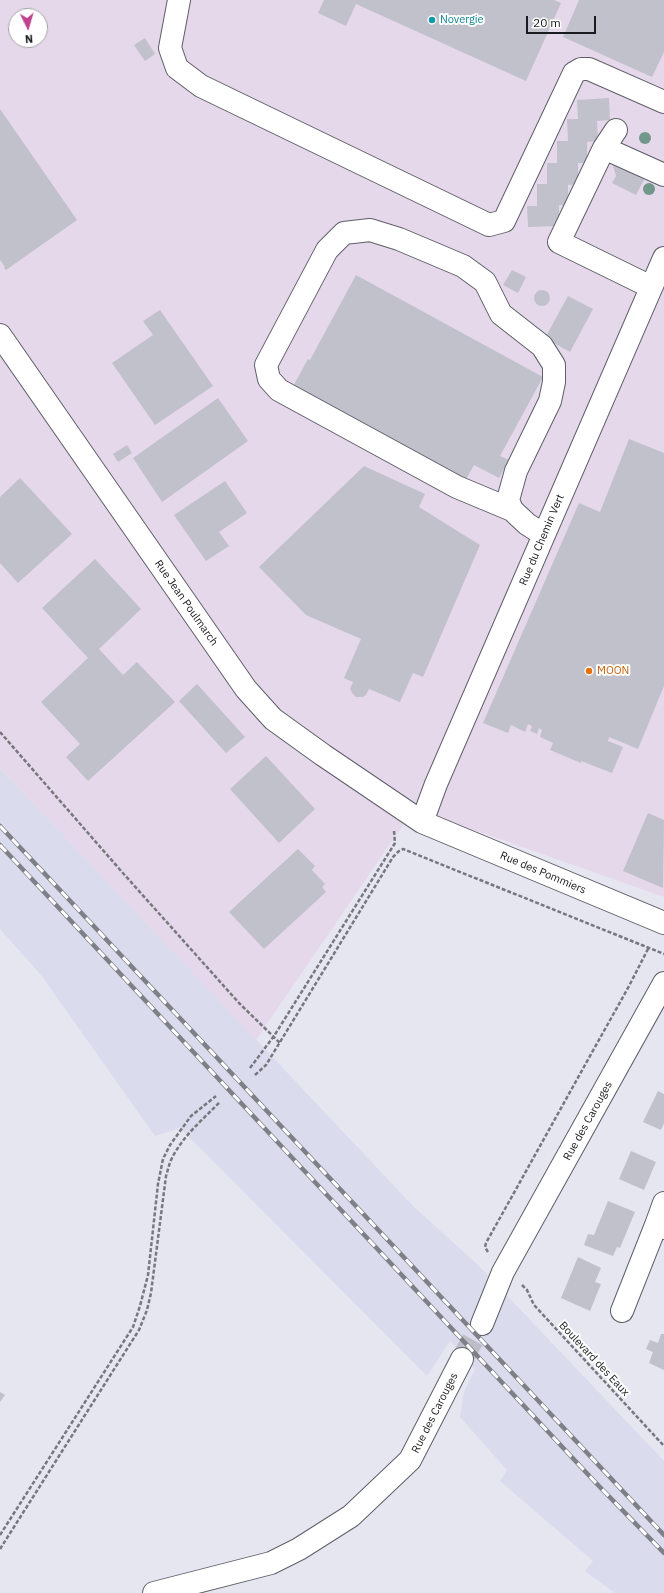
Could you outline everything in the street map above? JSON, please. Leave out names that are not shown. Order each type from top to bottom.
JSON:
[{"type":"street","points":[[179,0],[170,48],[177,68],[201,86],[489,225],[504,221],[574,73],[581,69],[589,70],[664,102]]},
{"type":"street","points":[[616,130],[604,148],[559,242],[651,287]]},
{"type":"street","points":[[604,148],[664,174]]},
{"type":"street","points":[[512,510],[508,500],[516,471],[550,401],[554,382],[554,365],[542,346],[501,314],[485,282],[463,266],[370,230],[344,233],[327,250],[266,365],[269,379],[279,390],[457,487],[512,510],[527,524],[544,535]]},
{"type":"street","name":"Rue du Chemin Vert","points":[[422,822],[436,784],[664,258]]},
{"type":"street","name":"Rue Jean Poulmarch","points":[[0,335],[246,689],[273,719],[422,822]]},
{"type":"street","name":"Rue des Pommiers","points":[[422,822],[664,923]]},
{"type":"street","name":"Rue des Carouges","points":[[482,1324],[503,1272],[664,983]]},
{"type":"street","points":[[622,1311],[660,1227],[664,1203]]},
{"type":"street","name":"Rue des Carouges","points":[[154,1593],[271,1563],[299,1549],[351,1516],[410,1460],[462,1359]]},
{"type":"path","points":[[0,732],[239,1003],[280,1042]]},
{"type":"path","points":[[250,1068],[274,1036],[395,842],[393,825]]},
{"type":"path","points":[[255,1075],[266,1065],[394,857],[399,850],[403,848],[664,954]]},
{"type":"path","points":[[492,1255],[486,1250],[486,1243],[626,993],[649,947]]},
{"type":"path","points":[[0,1535],[133,1327],[148,1275],[158,1184],[163,1159],[170,1145],[191,1116],[216,1096]]},
{"type":"path","points":[[0,1549],[139,1330],[147,1310],[151,1293],[166,1176],[172,1159],[182,1142],[199,1122],[220,1102]]},
{"type":"path","name":"Boulevard des Eaux","points":[[516,1280],[527,1290],[534,1305],[664,1446]]},
{"type":"shaded area","points":[[0,0],[664,0],[664,897],[414,809],[256,1040],[0,768]]},
{"type":"shaded area","points":[[0,768],[413,1206],[478,1265],[664,1461],[664,1593],[615,1593],[585,1571],[593,1561],[500,1481],[507,1470],[460,1417],[464,1392],[475,1369],[450,1341],[427,1376],[180,1128],[155,1136],[41,975],[0,929]]},
{"type":"building","points":[[324,0],[554,0],[561,3],[526,81],[356,4],[346,26],[318,13]]},
{"type":"building","points":[[579,0],[664,0],[664,52],[652,77],[563,37]]},
{"type":"building","points":[[145,38],[155,54],[145,61],[134,45]]},
{"type":"building","points":[[609,98],[610,120],[597,121],[598,141],[587,142],[587,163],[578,163],[578,184],[568,185],[568,205],[559,205],[559,226],[528,227],[527,206],[537,206],[537,184],[547,184],[547,163],[557,163],[557,141],[568,141],[567,119],[578,119],[577,100]]},
{"type":"building","points":[[0,109],[77,220],[6,270],[0,260]]},
{"type":"building","points":[[612,162],[646,176],[636,195],[612,183],[616,176]]},
{"type":"building","points":[[512,270],[526,277],[518,293],[503,285]]},
{"type":"building","points":[[356,275],[543,377],[500,456],[509,460],[499,478],[474,465],[464,483],[291,390],[308,359],[310,360]]},
{"type":"building","points":[[539,290],[545,290],[550,295],[548,304],[545,306],[539,306],[534,301],[534,295]]},
{"type":"building","points":[[568,296],[593,309],[570,352],[545,338]]},
{"type":"building","points":[[160,310],[213,386],[155,425],[112,363],[153,335],[143,321]]},
{"type":"building","points":[[218,398],[248,441],[162,502],[133,458]]},
{"type":"building","points":[[629,439],[664,453],[664,686],[638,749],[609,737],[608,741],[623,747],[612,773],[581,761],[581,763],[550,750],[553,743],[540,737],[542,730],[539,728],[537,734],[530,731],[532,726],[528,724],[525,732],[511,725],[508,733],[483,723],[579,503],[600,512]]},
{"type":"building","points":[[127,445],[132,453],[118,462],[113,454]]},
{"type":"building","points":[[364,466],[425,494],[419,507],[480,545],[423,677],[413,673],[400,702],[369,689],[363,697],[356,697],[350,689],[353,682],[344,678],[361,639],[306,615],[259,567]]},
{"type":"building","points":[[20,478],[72,534],[18,583],[0,563],[0,497]]},
{"type":"building","points":[[225,481],[247,513],[219,532],[229,546],[206,561],[174,515]]},
{"type":"building","points":[[95,559],[141,609],[99,649],[123,675],[137,662],[175,702],[88,781],[66,757],[80,744],[41,702],[88,658],[42,608]]},
{"type":"building","points":[[197,684],[245,737],[226,753],[179,701]]},
{"type":"building","points":[[266,756],[315,809],[279,843],[230,789]]},
{"type":"building","points":[[648,813],[664,820],[663,888],[623,871]]},
{"type":"building","points":[[298,849],[315,866],[312,870],[325,884],[322,887],[326,892],[264,949],[229,912]]},
{"type":"building","points":[[658,1091],[664,1094],[664,1123],[661,1130],[643,1122]]},
{"type":"building","points":[[631,1151],[656,1162],[644,1190],[619,1179]]},
{"type":"building","points":[[608,1201],[635,1212],[620,1248],[617,1247],[613,1256],[584,1245],[588,1234],[594,1235]]},
{"type":"building","points":[[578,1257],[601,1268],[595,1282],[601,1284],[590,1311],[561,1298]]},
{"type":"building","points":[[661,1334],[664,1334],[664,1370],[649,1363],[653,1352],[646,1349],[650,1340],[658,1343]]},
{"type":"building","points":[[0,1392],[5,1395],[0,1402]]},
{"type":"tunnel","points":[[462,1359],[482,1324]]},
{"type":"railway","points":[[0,826],[664,1535]]},
{"type":"railway","points":[[0,845],[596,1483],[664,1553]]},
{"type":"place","name":"Novergie","points":[[432,20]]},
{"type":"place","name":"MOON","points":[[589,671]]}]
